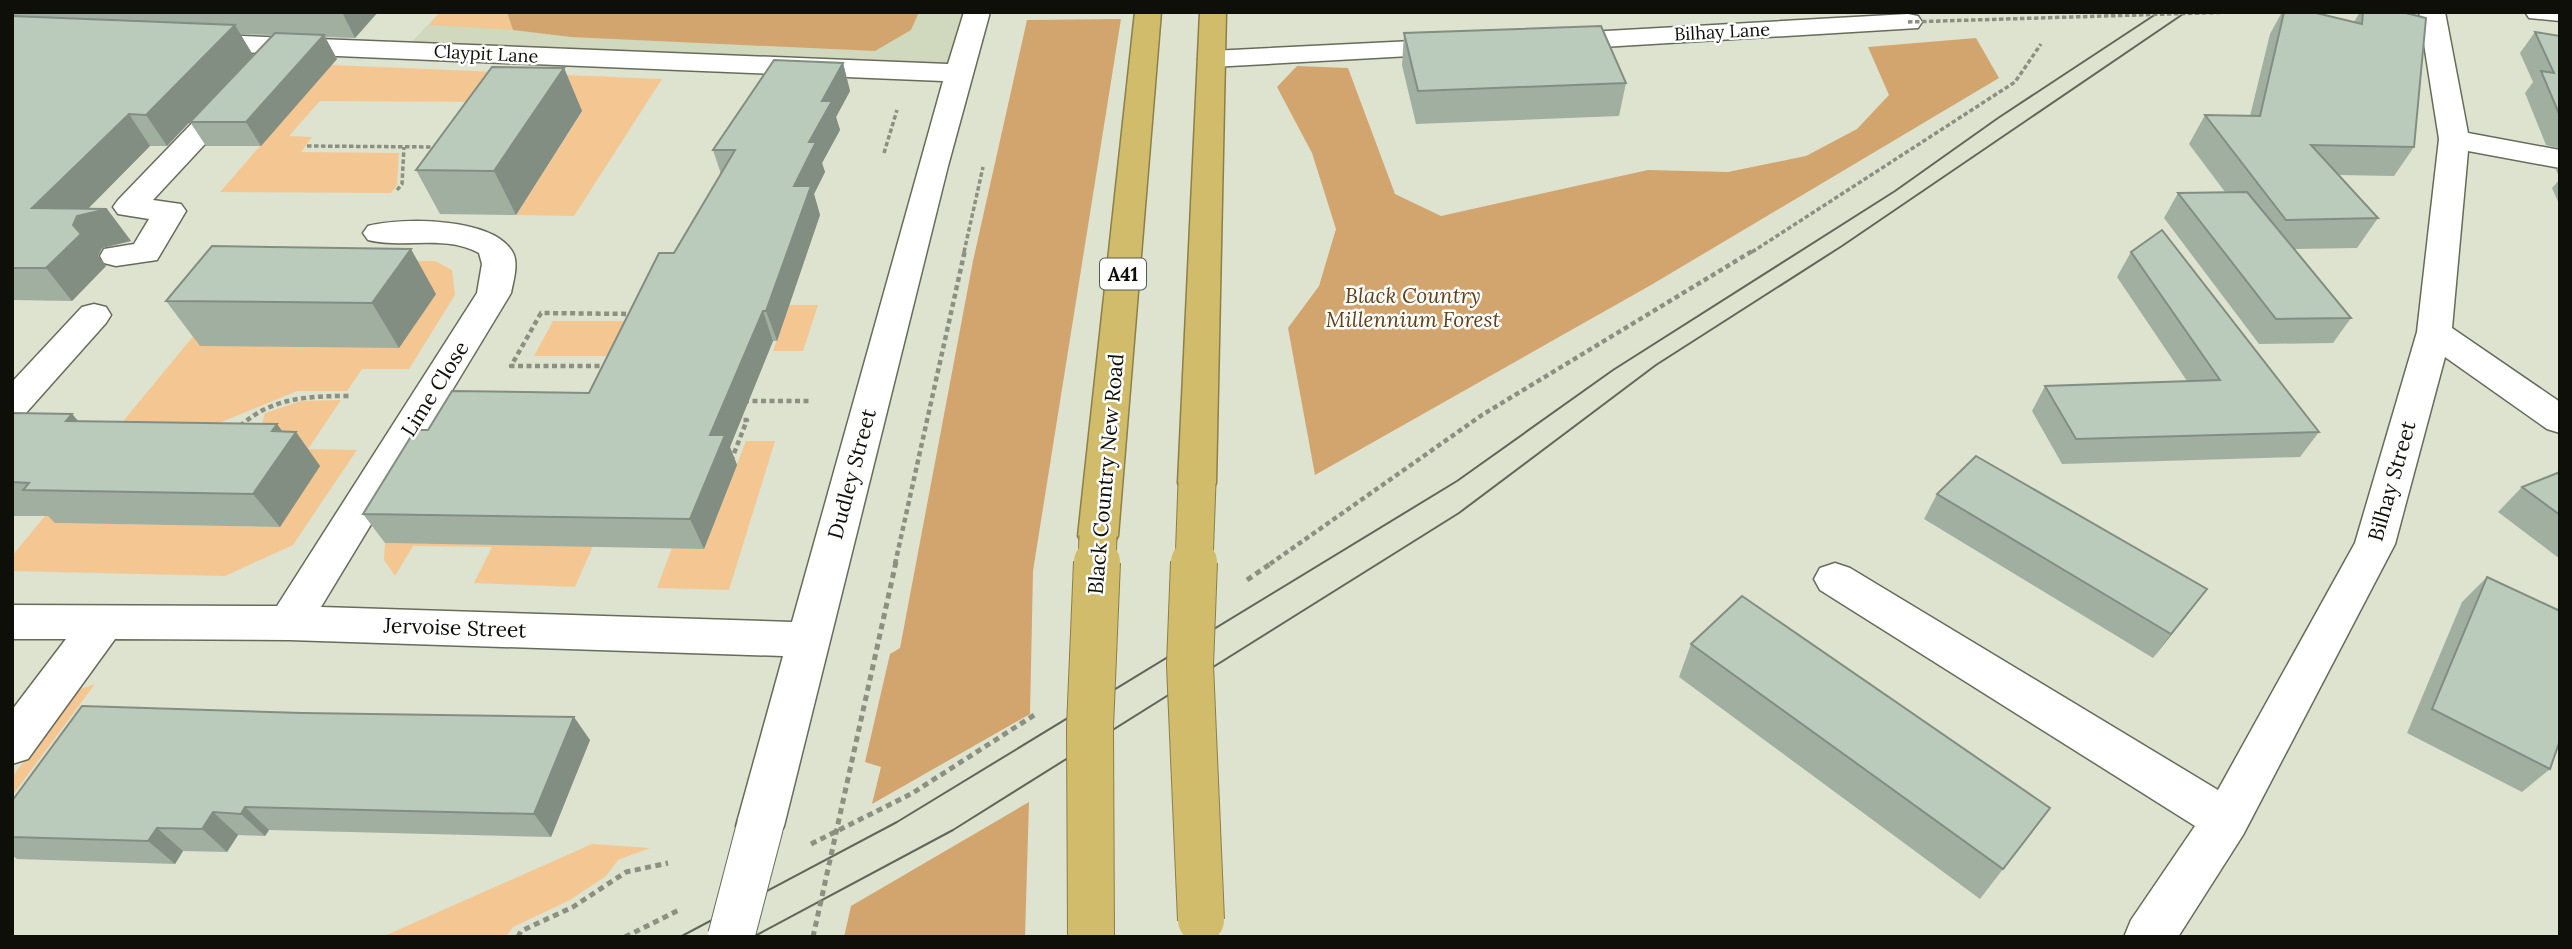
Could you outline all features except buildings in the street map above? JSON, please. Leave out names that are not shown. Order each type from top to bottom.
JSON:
[{"type":"highway","name":"Black Country New Road","points":[[1091,937],[1090,727],[1098,536],[1148,12]]},
{"type":"highway","points":[[1202,928],[1190,665],[1213,12]]},
{"type":"street","name":"Dudley Street","points":[[731,937],[780,838],[808,640],[977,12]]},
{"type":"street","name":"Bilhay Street","points":[[2149,937],[2226,820],[2375,544],[2434,332],[2454,139],[2432,12]]},
{"type":"street","points":[[2538,12],[2560,13]]},
{"type":"street","name":"Claypit Lane","points":[[205,16],[169,41],[960,73]]},
{"type":"street","name":"Bilhay Lane","points":[[1520,43],[1908,22]]},
{"type":"street","points":[[116,256],[145,253],[170,211],[129,207],[282,45]]},
{"type":"street","points":[[1212,59],[1479,46]]},
{"type":"street","points":[[2454,139],[2560,159]]},
{"type":"street","points":[[148,148],[184,148]]},
{"type":"street","name":"Lime Close","points":[[289,623],[494,293],[498,271],[497,254],[486,243],[440,233],[379,233]]},
{"type":"street","points":[[12,405],[94,314]]},
{"type":"street","points":[[2434,332],[2560,420]]},
{"type":"street","points":[[1835,579],[2226,820]]},
{"type":"street","name":"Jervoise Street","points":[[12,622],[289,623],[808,640]]},
{"type":"street","points":[[12,745],[102,624]]},
{"type":"path","points":[[1908,22],[2234,12]]},
{"type":"path","points":[[1236,587],[1282,558],[1482,415],[1778,236],[2015,82],[2041,44]]},
{"type":"path","points":[[884,153],[897,108]]},
{"type":"path","points":[[307,146],[443,147]]},
{"type":"path","points":[[395,194],[402,184],[404,147]]},
{"type":"path","points":[[813,937],[985,160]]},
{"type":"path","points":[[609,377],[614,366],[511,366],[541,313],[641,314],[636,324]]},
{"type":"path","points":[[237,430],[245,421],[269,407],[302,396],[351,396]]},
{"type":"path","points":[[734,401],[809,401]]},
{"type":"path","points":[[730,465],[747,420],[734,420]]},
{"type":"path","points":[[780,838],[911,794],[1039,713]]},
{"type":"path","points":[[518,937],[521,931],[573,907],[626,872],[668,863]]},
{"type":"path","points":[[625,937],[687,906]]},
{"type":"shaded area","points":[[440,12],[977,12],[960,73],[404,50]]},
{"type":"shaded area","points":[[440,12],[507,12],[513,30],[429,25]]},
{"type":"shaded area","points":[[331,65],[524,73],[486,102],[320,101],[289,136],[312,137],[301,152],[399,153],[397,185],[391,193],[220,192]]},
{"type":"shaded area","points":[[542,74],[662,79],[574,216],[516,215],[582,112]]},
{"type":"shaded area","points":[[435,261],[452,270],[455,295],[409,369],[362,369],[347,391],[297,391],[202,430],[56,523],[280,527],[258,437],[265,413],[301,401],[341,400],[308,449],[357,450],[293,545],[225,576],[12,571],[12,556],[247,271]]},
{"type":"shaded area","points":[[772,305],[818,305],[803,351],[773,351],[781,329],[764,329]]},
{"type":"shaded area","points":[[553,321],[627,321],[610,356],[534,356]]},
{"type":"shaded area","points":[[746,441],[775,441],[729,590],[657,588],[672,548],[704,549]]},
{"type":"shaded area","points":[[385,543],[593,546],[575,587],[474,583],[492,547],[413,546],[395,576],[384,560]]},
{"type":"shaded area","points":[[95,684],[12,796],[12,777],[78,690]]},
{"type":"shaded area","points":[[592,844],[650,848],[618,860],[606,876],[570,900],[513,927],[506,937],[382,937]]},
{"type":"green space","points":[[507,12],[919,12],[911,30],[875,51],[571,37],[513,30]]},
{"type":"green space","points":[[1121,19],[1033,571],[1030,714],[872,804],[881,767],[865,762],[890,654],[900,648],[973,261],[1027,20]]},
{"type":"green space","name":"Black Country Millennium Forest","points":[[1976,38],[1999,78],[1651,285],[1315,475],[1288,328],[1319,286],[1336,229],[1312,153],[1277,87],[1297,66],[1348,68],[1395,194],[1441,216],[1648,170],[1728,172],[1806,156],[1857,129],[1889,95],[1868,47]]},
{"type":"green space","points":[[1029,802],[1025,937],[844,937],[851,906]]},
{"type":"tram line","points":[[680,937],[897,822],[1457,481],[1613,370],[1895,191],[1998,118],[2159,12]]},
{"type":"tram line","points":[[753,937],[953,830],[1459,513],[1656,365],[1842,246],[2186,12]]}]
